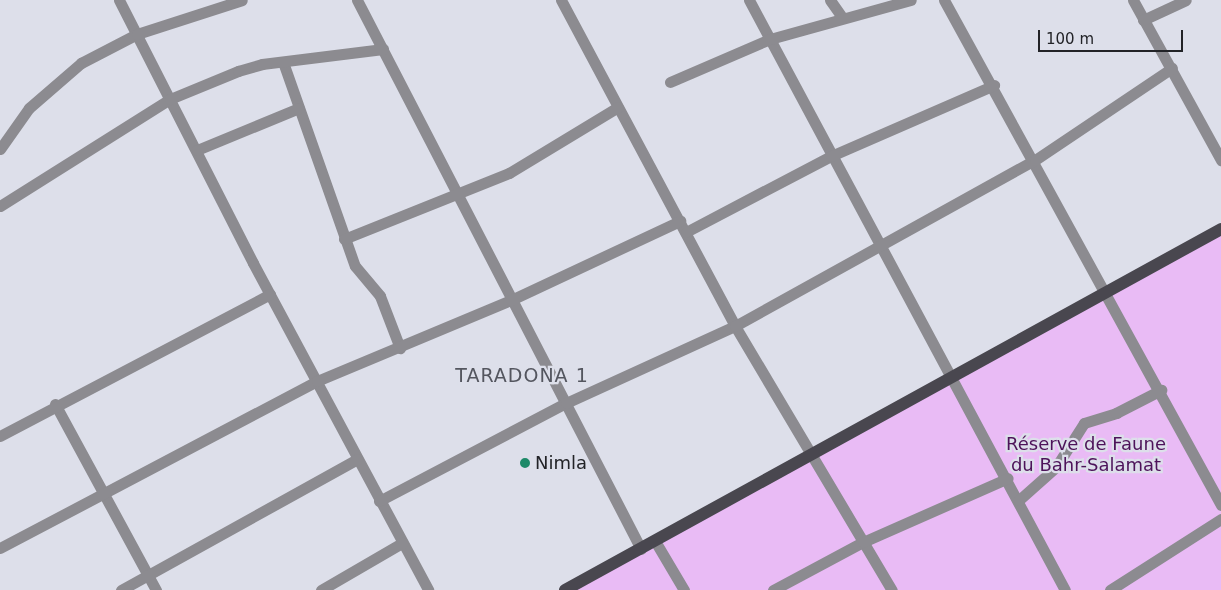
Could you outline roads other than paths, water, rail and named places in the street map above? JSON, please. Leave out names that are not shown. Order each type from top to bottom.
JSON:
[{"type":"main road","points":[[565,590],[641,549],[812,451],[1221,229]]},
{"type":"street","points":[[119,0],[270,294],[428,590]]},
{"type":"street","points":[[0,149],[49,88],[81,63],[137,34],[242,0]]},
{"type":"street","points":[[358,0],[641,549]]},
{"type":"street","points":[[561,0],[735,326],[812,451],[892,590]]},
{"type":"street","points":[[749,0],[950,376],[1020,500],[1065,590]]},
{"type":"street","points":[[830,0],[842,18]]},
{"type":"street","points":[[670,82],[770,39],[911,0]]},
{"type":"street","points":[[944,0],[994,85],[1107,291],[1221,505]]},
{"type":"street","points":[[1133,0],[1221,160]]},
{"type":"street","points":[[1143,20],[1186,0]]},
{"type":"street","points":[[0,206],[170,99],[252,66],[383,49]]},
{"type":"street","points":[[283,62],[344,239],[359,274],[380,296],[400,348]]},
{"type":"street","points":[[379,501],[566,403],[735,326],[1035,160],[1172,68]]},
{"type":"street","points":[[686,232],[831,156],[994,85]]},
{"type":"street","points":[[344,239],[456,191],[509,173],[618,107]]},
{"type":"street","points":[[197,150],[299,108]]},
{"type":"street","points":[[0,548],[104,491],[317,381],[400,348],[511,300],[680,221]]},
{"type":"street","points":[[0,436],[55,404],[270,294]]},
{"type":"street","points":[[1020,500],[1056,467],[1084,423],[1116,413],[1160,390]]},
{"type":"street","points":[[55,404],[104,491],[156,590]]},
{"type":"street","points":[[121,590],[357,459]]},
{"type":"street","points":[[773,590],[863,542],[1008,478]]},
{"type":"street","points":[[1110,590],[1221,519]]},
{"type":"street","points":[[655,541],[684,590]]},
{"type":"street","points":[[321,590],[402,543]]},
{"type":"place","name":"Nimla","points":[[525,463]]},
{"type":"district","name":"TARADONA 1","points":[[522,376]]},
{"type":"park label","name":"Réserve de Faune du Bahr-Salamat","points":[[1086,455]]}]
